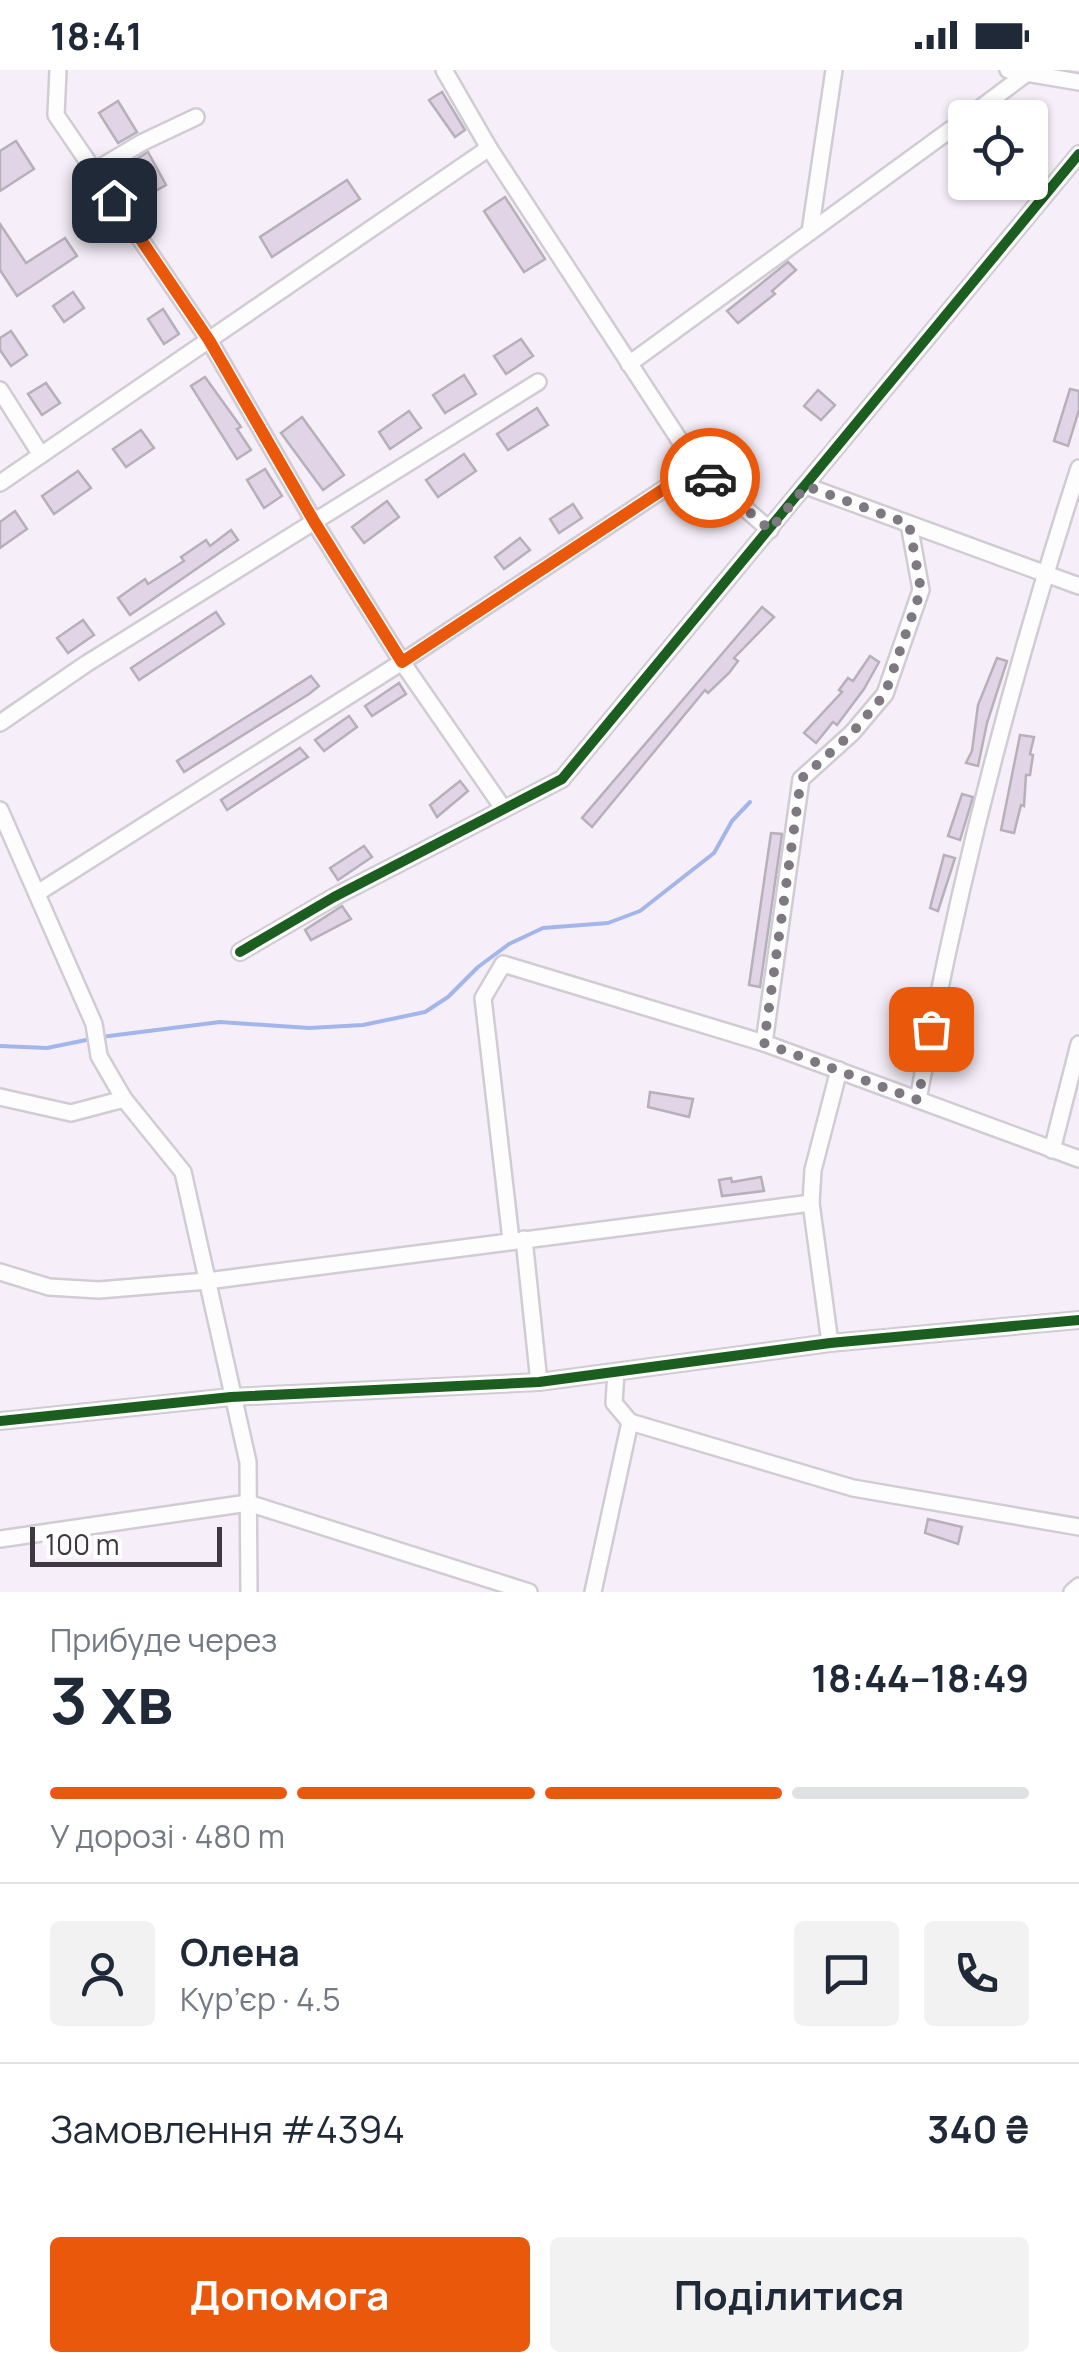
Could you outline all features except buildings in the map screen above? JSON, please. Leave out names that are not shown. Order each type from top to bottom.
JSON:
[{"type":"street","points":[[58,70],[56,115],[209,340],[315,523],[402,662],[503,808]]},
{"type":"street","points":[[444,70],[489,148],[697,467],[770,530]]},
{"type":"street","points":[[810,232],[834,70]]},
{"type":"street","points":[[1008,70],[1079,82]]},
{"type":"street","points":[[990,100],[1027,73]]},
{"type":"street","points":[[94,171],[196,117]]},
{"type":"street","points":[[630,364],[948,131]]},
{"type":"street","points":[[0,483],[489,148]]},
{"type":"street","points":[[240,952],[334,897],[562,779],[1079,154]]},
{"type":"street","points":[[0,723],[86,664],[538,382]]},
{"type":"street","points":[[0,390],[41,455]]},
{"type":"street","points":[[39,892],[402,662],[697,467]]},
{"type":"street","points":[[918,1100],[944,959],[1044,575],[1079,468]]},
{"type":"street","points":[[806,486],[1079,586]]},
{"type":"street","points":[[764,1043],[801,779],[852,733],[885,694],[921,590],[909,524]]},
{"type":"street","points":[[0,810],[94,1024],[99,1056],[124,1099],[183,1172],[248,1462],[249,1592]]},
{"type":"street","points":[[539,1382],[483,998],[503,964],[764,1043],[1079,1159]]},
{"type":"street","points":[[1052,1150],[1079,1044]]},
{"type":"street","points":[[830,1343],[811,1203],[813,1170],[840,1070]]},
{"type":"street","points":[[0,1097],[71,1113],[124,1099]]},
{"type":"street","points":[[0,1272],[50,1287],[99,1290],[207,1281],[811,1203]]},
{"type":"street","points":[[0,1421],[231,1397],[539,1382],[830,1343],[1079,1320]]},
{"type":"street","points":[[616,1372],[614,1403],[630,1422],[853,1488],[1079,1527]]},
{"type":"street","points":[[592,1592],[630,1422]]},
{"type":"street","points":[[0,1539],[248,1503],[529,1592]]},
{"type":"street","points":[[1072,1592],[1079,1586]]},
{"type":"waterway","points":[[101,1037],[220,1022],[309,1028],[363,1025],[425,1012],[509,944],[543,928],[608,923],[640,911],[714,853],[732,821],[750,802]]},
{"type":"waterway","points":[[0,1046],[47,1048],[91,1039]]},
{"type":"cycle path","points":[[240,952],[334,897],[562,779],[1079,154]]},
{"type":"cycle path","points":[[0,1421],[231,1397],[539,1382],[830,1343],[1079,1320]]},
{"type":"way so far","points":[[710,478],[770,530],[806,486],[909,524],[917,554],[919,605],[885,694],[852,733],[801,779],[764,1043],[918,1100],[931,1029]]},
{"type":"route","points":[[114,200],[209,340],[315,523],[402,662],[697,467],[710,478]]}]
